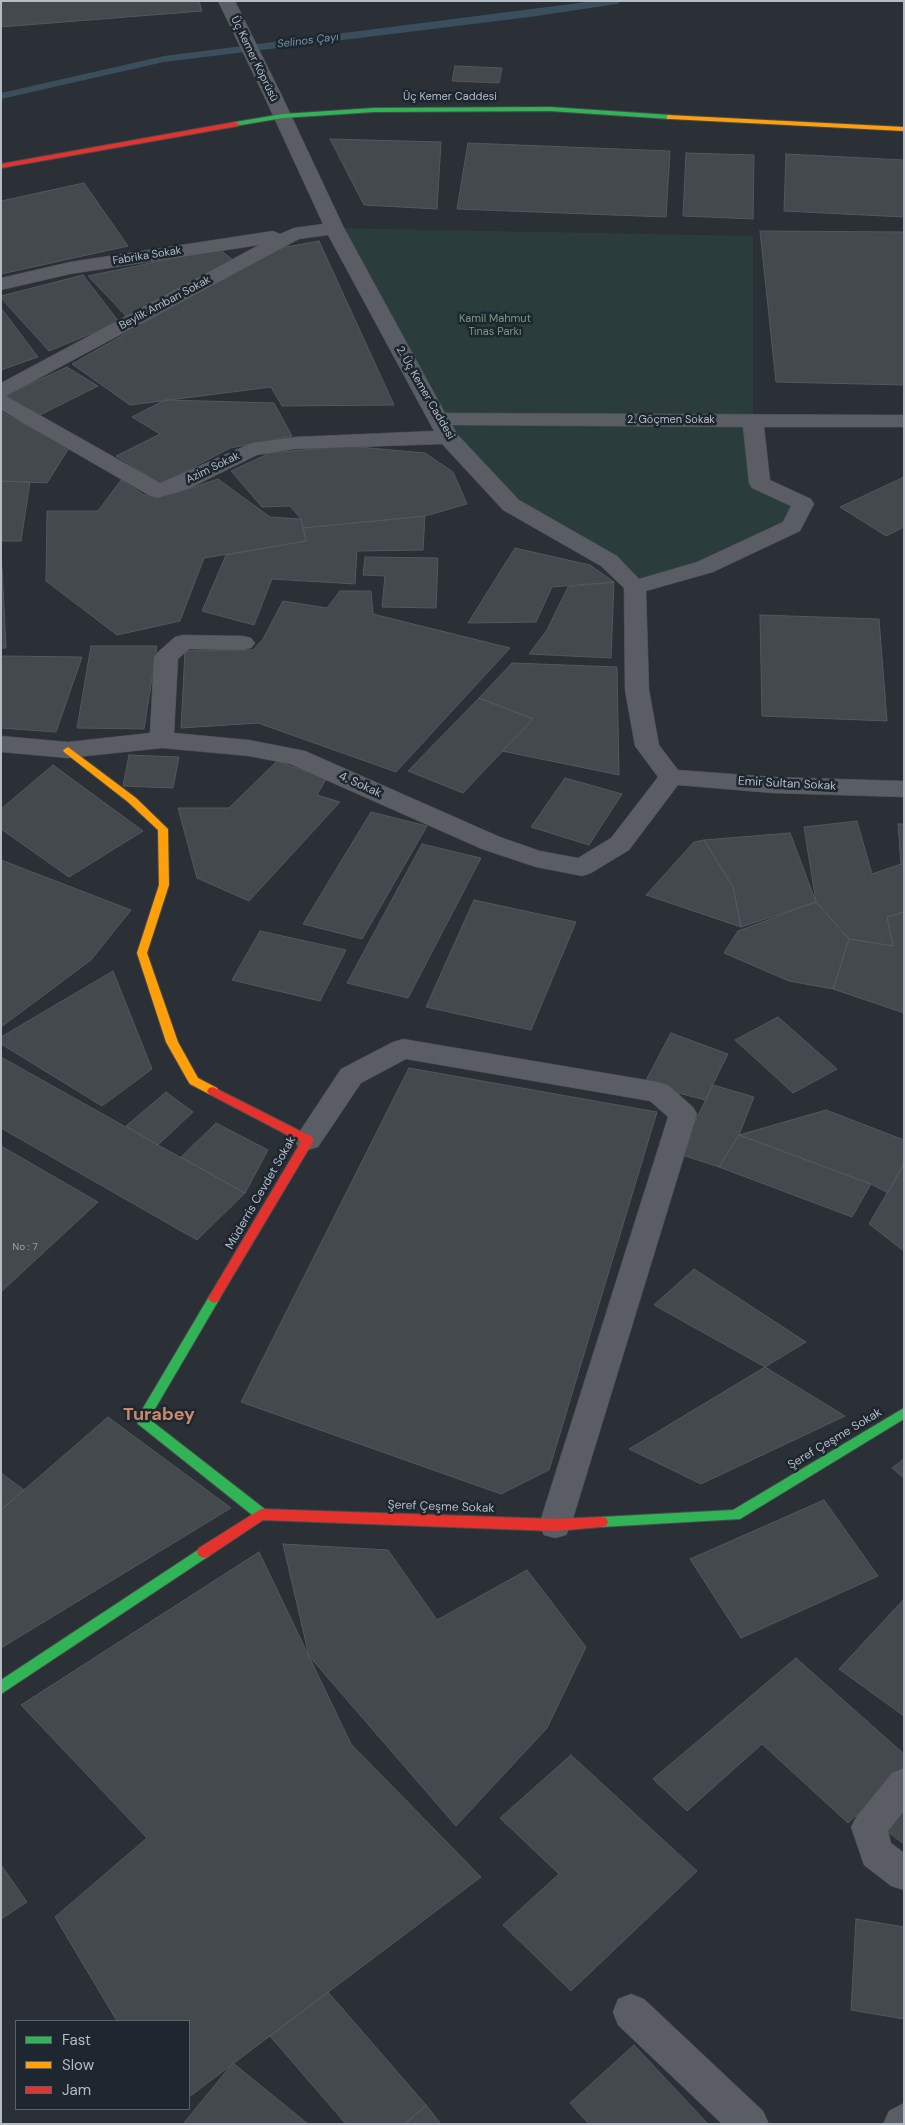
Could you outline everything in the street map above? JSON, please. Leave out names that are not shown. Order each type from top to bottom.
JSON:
[{"type":"street","name":"Üç Kemer Köprüsü","points":[[226,1],[283,116]]},
{"type":"street","name":"Üç Kemer Caddesi","points":[[1,166],[283,116],[374,110],[550,109],[743,122],[904,129]]},
{"type":"street","name":"2. Üç Kemer Caddesi","points":[[283,116],[334,228],[443,428],[510,504],[609,561],[635,587]]},
{"type":"street","name":"Beylik Ambarı Sokak","points":[[1,390],[294,234],[334,228]]},
{"type":"street","name":"Fabrika Sokak","points":[[1,284],[70,268],[294,234]]},
{"type":"street","name":"Azim Sokak","points":[[1,401],[158,491],[180,484],[252,449],[443,428]]},
{"type":"street","name":"2. Göçmen Sokak","points":[[443,428],[753,421],[904,421]]},
{"type":"street","points":[[670,777],[646,746],[637,690],[635,587],[705,567],[792,526],[803,504],[760,483],[753,421]]},
{"type":"street","points":[[162,740],[166,657],[183,642],[243,643]]},
{"type":"street","name":"4. Sokak","points":[[1,744],[68,750],[162,740],[249,748],[296,757],[491,843],[536,859],[582,867],[620,844],[670,777]]},
{"type":"street","name":"Müderris Cevdet Sokak","points":[[68,750],[132,800],[163,829],[164,885],[142,953],[172,1042],[194,1081],[308,1140],[142,1420],[261,1514]]},
{"type":"street","name":"Emir Sultan Sokak","points":[[670,777],[773,785],[904,789]]},
{"type":"street","points":[[308,1140],[351,1076],[403,1049],[658,1092],[683,1114],[555,1525]]},
{"type":"street","name":"Şeref Çeşme Sokak","points":[[261,1514],[555,1525],[735,1515],[904,1413]]},
{"type":"street","points":[[1,1688],[261,1514]]},
{"type":"street","points":[[904,1784],[869,1827],[876,1853],[904,1874]]},
{"type":"street","points":[[631,2012],[750,2124]]},
{"type":"green space","name":"Kamil Mahmut Tınas Parkı","points":[[334,228],[753,236],[753,421],[760,483],[803,504],[792,526],[635,587],[511,505],[448,437]]},
{"type":"building","points":[[1,1],[199,1],[202,11],[1,27]]},
{"type":"building","points":[[455,66],[502,68],[499,83],[452,81]]},
{"type":"building","points":[[330,139],[441,142],[437,209],[364,205]]},
{"type":"building","points":[[468,143],[670,151],[666,217],[457,209]]},
{"type":"building","points":[[686,153],[754,155],[753,219],[683,216]]},
{"type":"building","points":[[786,154],[904,160],[904,217],[784,211]]},
{"type":"building","points":[[84,183],[128,246],[1,274],[1,201]]},
{"type":"building","points":[[760,231],[904,232],[904,385],[776,382]]},
{"type":"building","points":[[319,241],[394,405],[282,406],[271,387],[130,405],[72,364],[275,249]]},
{"type":"building","points":[[219,249],[233,260],[127,317],[88,276]]},
{"type":"building","points":[[83,275],[119,322],[49,351],[1,298],[1,296]]},
{"type":"building","points":[[1,308],[38,357],[1,370]]},
{"type":"building","points":[[67,367],[98,386],[38,416],[6,395]]},
{"type":"building","points":[[165,400],[274,403],[292,436],[230,448],[161,484],[116,456],[160,434],[132,417]]},
{"type":"building","points":[[1,412],[69,448],[47,483],[1,481]]},
{"type":"building","points":[[347,446],[425,453],[453,472],[467,504],[425,516],[303,528],[301,519],[290,506],[262,507],[231,471],[270,453]]},
{"type":"building","points":[[904,477],[904,527],[886,536],[840,507]]},
{"type":"building","points":[[218,479],[270,517],[301,519],[306,541],[204,558],[180,621],[117,635],[46,581],[47,511],[98,511],[121,480],[144,495],[173,494]]},
{"type":"building","points":[[1,481],[30,482],[21,541],[1,541]]},
{"type":"building","points":[[425,516],[423,550],[357,551],[355,584],[272,579],[254,625],[202,611],[226,555],[306,541],[303,528]]},
{"type":"building","points":[[515,548],[590,565],[614,582],[552,587],[536,622],[468,623]]},
{"type":"building","points":[[365,557],[438,558],[436,608],[382,607],[385,576],[363,575]]},
{"type":"building","points":[[2,567],[6,648],[1,648]]},
{"type":"building","points":[[614,582],[611,658],[529,654],[547,630],[568,587]]},
{"type":"building","points":[[340,591],[371,591],[373,614],[510,648],[396,772],[258,723],[181,728],[185,651],[253,650],[263,639],[283,601],[327,608]]},
{"type":"building","points":[[760,615],[879,619],[887,721],[762,716]]},
{"type":"building","points":[[91,646],[157,646],[144,729],[77,728]]},
{"type":"building","points":[[1,656],[82,657],[56,732],[1,728]]},
{"type":"building","points":[[512,663],[617,667],[619,775],[502,751],[533,719],[479,698]]},
{"type":"building","points":[[479,698],[533,719],[463,793],[408,771]]},
{"type":"building","points":[[129,755],[179,757],[173,788],[123,786]]},
{"type":"building","points":[[277,761],[326,779],[317,795],[340,802],[249,901],[197,878],[178,808],[229,808]]},
{"type":"building","points":[[53,765],[143,831],[69,877],[1,829],[1,809]]},
{"type":"building","points":[[565,778],[622,794],[589,845],[531,827]]},
{"type":"building","points":[[371,812],[427,826],[362,939],[303,924]]},
{"type":"building","points":[[857,821],[872,874],[901,864],[904,868],[904,912],[887,917],[893,946],[849,939],[816,902],[804,827]]},
{"type":"building","points":[[898,824],[904,824],[904,864],[901,864]]},
{"type":"building","points":[[790,833],[816,902],[741,927],[733,887],[704,840]]},
{"type":"building","points":[[704,840],[733,887],[741,927],[646,895],[694,842]]},
{"type":"building","points":[[422,844],[481,858],[408,998],[347,983]]},
{"type":"building","points":[[1,860],[131,910],[91,960],[1,1027]]},
{"type":"building","points":[[474,900],[576,922],[531,1030],[426,1007]]},
{"type":"building","points":[[816,902],[849,939],[833,989],[789,981],[724,953],[738,931]]},
{"type":"building","points":[[904,912],[904,1013],[833,989],[849,939],[893,946],[887,917]]},
{"type":"building","points":[[260,931],[346,950],[320,1001],[232,980]]},
{"type":"building","points":[[113,971],[152,1069],[102,1106],[1,1044],[1,1037]]},
{"type":"building","points":[[778,1017],[837,1069],[793,1093],[735,1040]]},
{"type":"building","points":[[671,1033],[728,1054],[705,1100],[644,1084]]},
{"type":"building","points":[[1,1057],[245,1193],[197,1240],[1,1128]]},
{"type":"building","points":[[409,1068],[657,1112],[549,1470],[501,1494],[241,1402]]},
{"type":"building","points":[[713,1085],[754,1097],[739,1135],[719,1167],[679,1154]]},
{"type":"building","points":[[166,1092],[193,1112],[158,1145],[126,1126]]},
{"type":"building","points":[[826,1110],[904,1140],[904,1164],[888,1193],[871,1184],[739,1135]]},
{"type":"building","points":[[216,1123],[268,1150],[245,1193],[181,1157]]},
{"type":"building","points":[[739,1135],[871,1184],[852,1217],[719,1167]]},
{"type":"building","points":[[1,1146],[98,1202],[1,1292]]},
{"type":"building","points":[[904,1164],[904,1251],[869,1224]]},
{"type":"building","points":[[694,1269],[806,1342],[765,1367],[654,1305]]},
{"type":"building","points":[[765,1367],[845,1416],[701,1484],[629,1449]]},
{"type":"building","points":[[108,1417],[231,1508],[1,1648],[1,1510]]},
{"type":"building","points":[[904,1459],[904,1478],[892,1468]]},
{"type":"building","points":[[1,1473],[24,1490],[1,1510]]},
{"type":"building","points":[[824,1500],[878,1576],[741,1638],[690,1559]]},
{"type":"building","points":[[283,1544],[388,1550],[437,1620],[527,1570],[586,1647],[547,1728],[456,1826],[309,1656]]},
{"type":"building","points":[[259,1552],[351,1744],[481,1877],[190,2096],[190,2020],[116,2020],[55,1917],[147,1838],[21,1705]]},
{"type":"building","points":[[904,1599],[904,1716],[839,1669]]},
{"type":"building","points":[[796,1658],[904,1754],[904,1772],[848,1823],[762,1744],[687,1811],[653,1779]]},
{"type":"building","points":[[571,1755],[697,1871],[571,1991],[503,1925],[559,1874],[500,1818]]},
{"type":"building","points":[[904,1805],[904,1844],[884,1829]]},
{"type":"building","points":[[1,1865],[27,1902],[1,1919]]},
{"type":"building","points":[[856,1919],[904,1927],[904,2019],[851,2010]]},
{"type":"building","points":[[328,1992],[426,2105],[405,2124],[346,2124],[270,2036]]},
{"type":"building","points":[[634,2045],[708,2124],[589,2124],[570,2103]]},
{"type":"building","points":[[233,2063],[308,2124],[183,2124]]},
{"type":"building","points":[[426,2105],[441,2124],[405,2124]]},
{"type":"waterway","name":"Selinos Çayı","points":[[1,96],[164,59],[530,14],[617,1]]},
{"type":"traffic: fast","points":[[235,124],[283,116],[374,110],[550,109],[670,117]]},
{"type":"traffic: fast","points":[[214,1298],[142,1420],[261,1514]]},
{"type":"traffic: fast","points":[[601,1522],[735,1515],[904,1413]]},
{"type":"traffic: fast","points":[[1,1688],[204,1552]]},
{"type":"traffic: slow","points":[[670,117],[904,129]]},
{"type":"traffic: slow","points":[[68,750],[132,800],[163,829],[164,885],[142,953],[172,1042],[194,1081],[213,1091]]},
{"type":"traffic: jam","points":[[1,166],[235,124]]},
{"type":"traffic: jam","points":[[213,1091],[308,1140],[214,1298]]},
{"type":"traffic: jam","points":[[204,1552],[261,1514],[555,1525],[601,1522]]},
{"type":"district","name":"Turabey","points":[[159,1415]]}]
